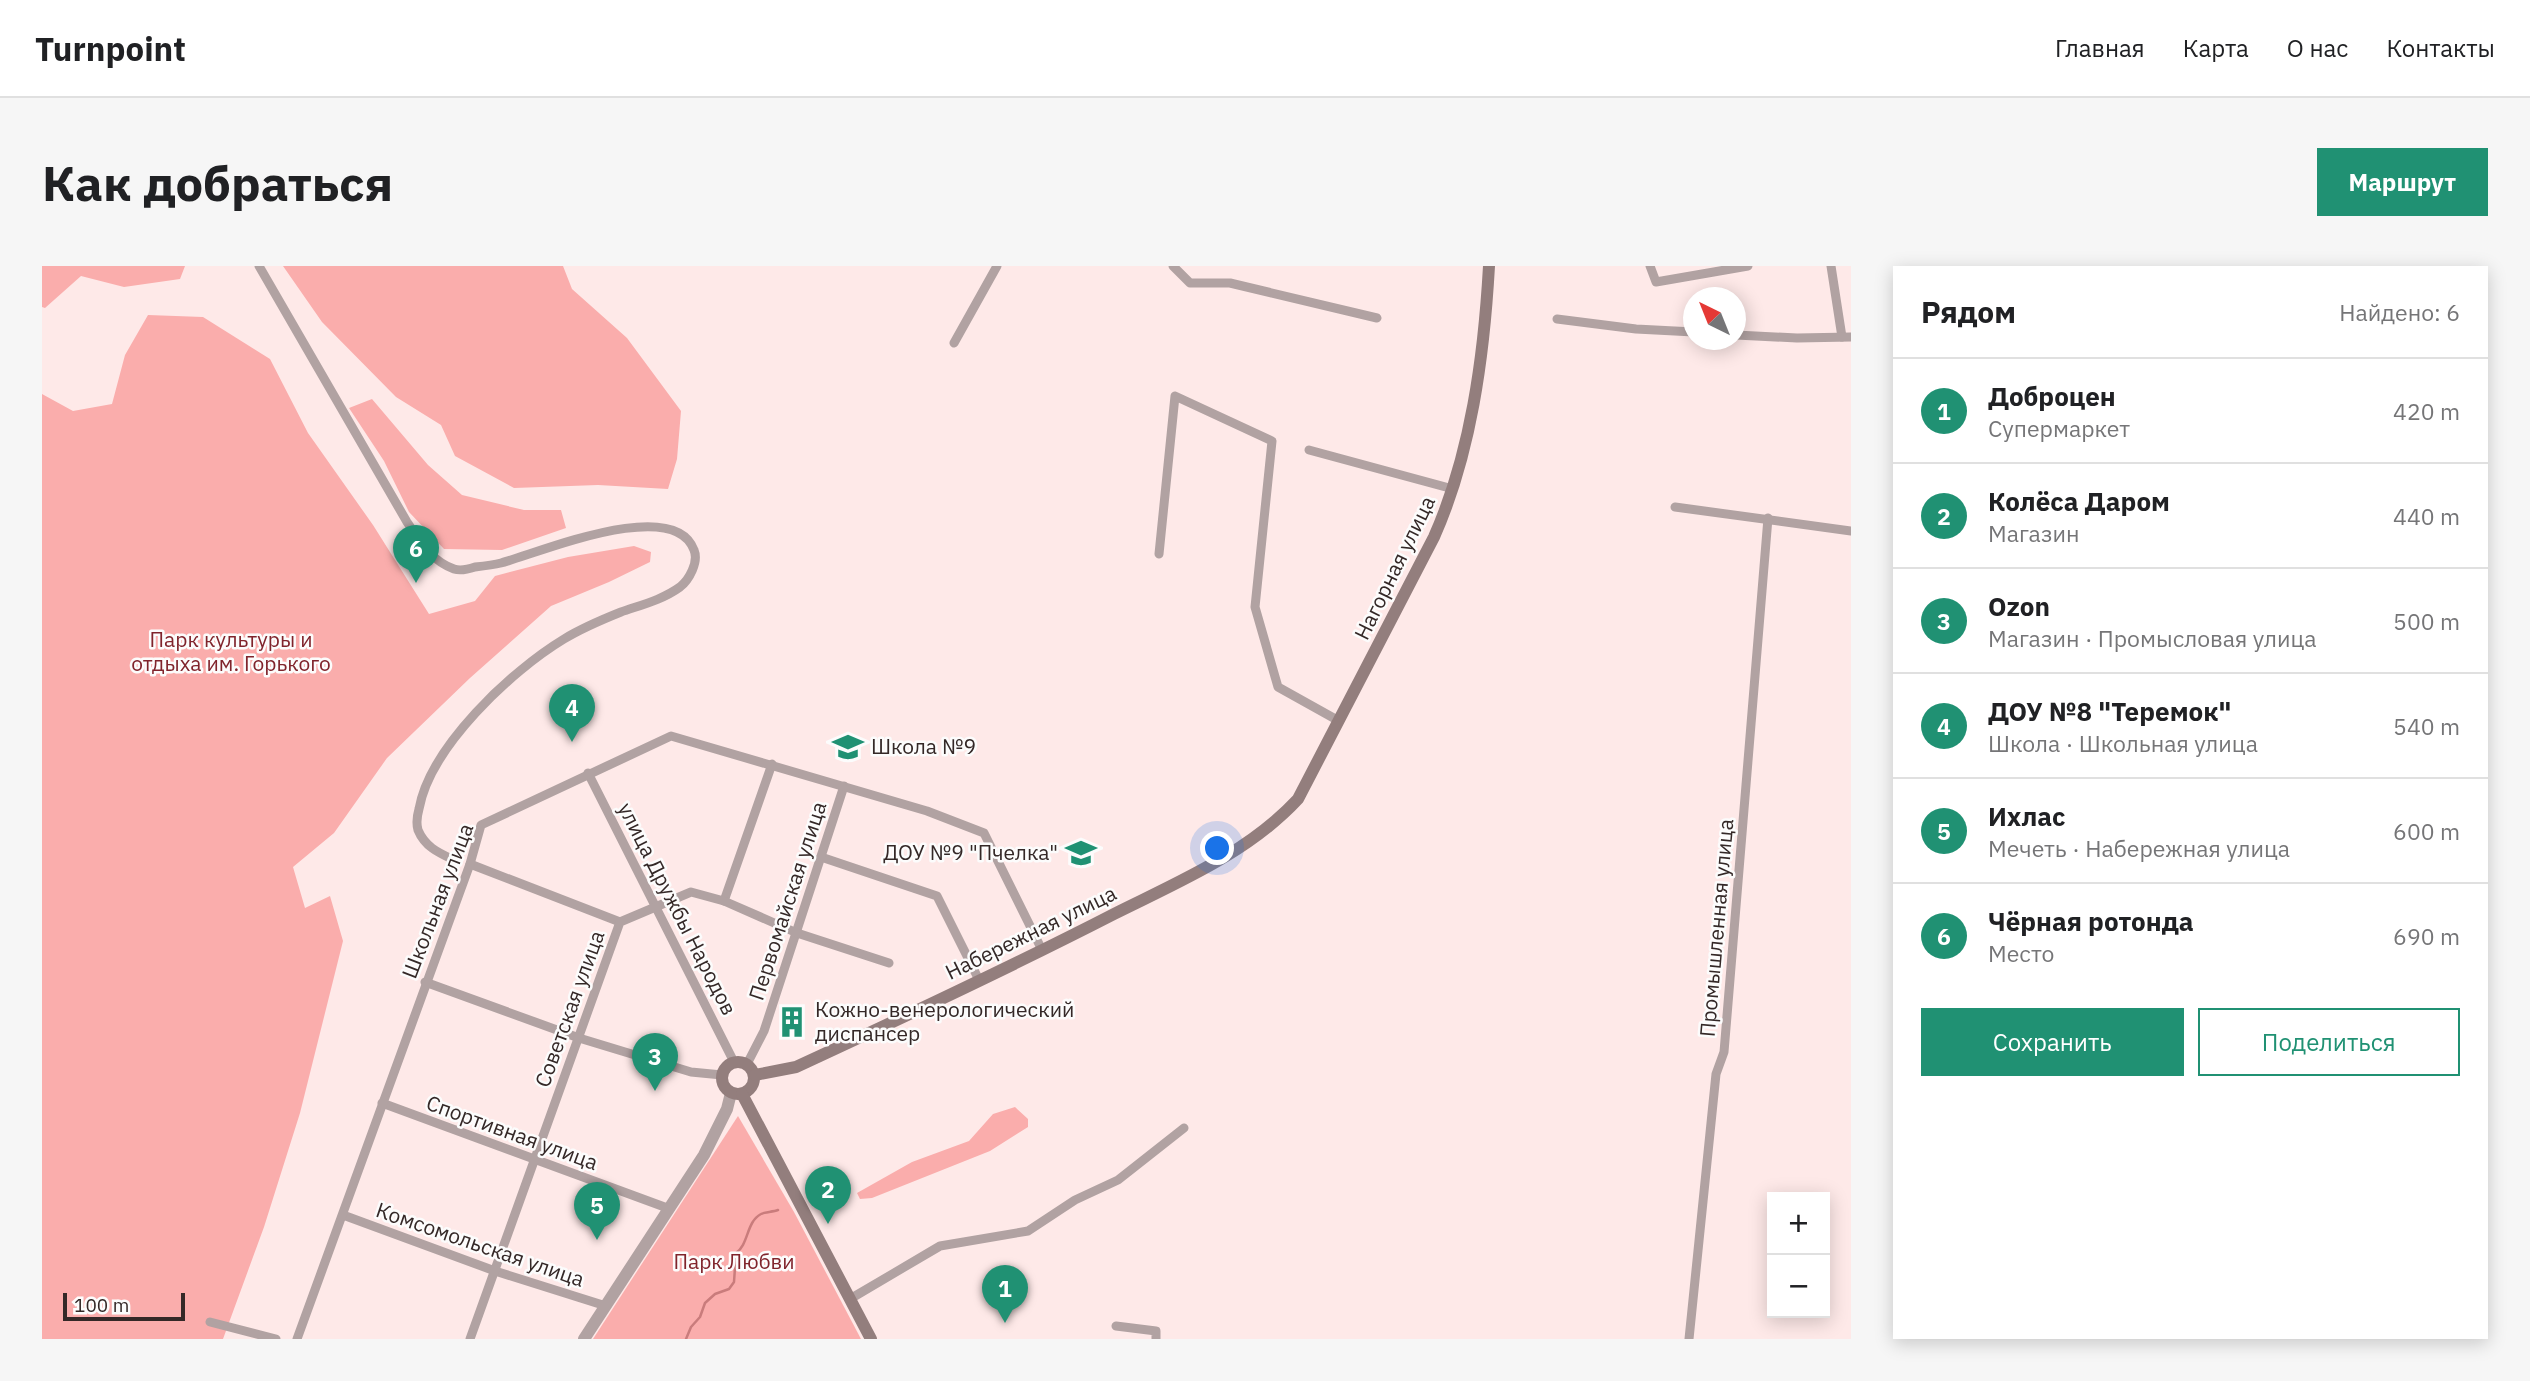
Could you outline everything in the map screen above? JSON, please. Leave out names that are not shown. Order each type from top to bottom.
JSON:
[{"type":"main road","name":"Нагорная улица","points":[[1277,821],[1298,799],[1434,537],[1453,489],[1482,353],[1489,266]]},
{"type":"main road","name":"Набережная улица","points":[[745,1067],[796,1067],[979,981],[1190,876],[1256,838],[1277,821]]},
{"type":"main road","points":[[736,1093],[750,1089],[754,1082],[745,1067],[728,1065],[722,1075],[723,1084],[736,1093],[872,1339]]},
{"type":"street","points":[[259,266],[407,522],[431,556],[457,571],[501,563],[577,538],[626,528],[660,527],[684,535],[695,551],[694,569],[682,586],[658,600],[590,624],[561,641],[487,701],[463,727],[438,761],[422,790],[417,820],[418,830],[431,848],[454,860]]},
{"type":"street","points":[[954,343],[997,266]]},
{"type":"street","points":[[1173,266],[1190,283],[1230,283],[1377,318]]},
{"type":"street","points":[[1650,266],[1656,282],[1748,266]]},
{"type":"street","points":[[1746,336],[1846,337],[1831,266]]},
{"type":"street","points":[[1557,319],[1636,329],[1683,331]]},
{"type":"street","points":[[1159,554],[1175,397],[1272,441],[1255,607],[1278,687],[1339,721]]},
{"type":"street","points":[[1309,450],[1453,489]]},
{"type":"street","points":[[1675,507],[1851,531]]},
{"type":"street","name":"Промышленная улица","points":[[1689,1339],[1716,1074],[1724,1052],[1768,518]]},
{"type":"street","name":"Школьная улица","points":[[297,1339],[470,864],[481,825],[671,736],[927,811],[984,833],[1042,950]]},
{"type":"street","points":[[724,901],[772,764]]},
{"type":"street","name":"улица Дружбы Народов","points":[[588,773],[654,908],[745,1067]]},
{"type":"street","name":"Первомайская улица","points":[[745,1067],[764,1031],[844,786]]},
{"type":"street","points":[[821,857],[937,896],[979,981]]},
{"type":"street","points":[[470,864],[620,922]]},
{"type":"street","name":"Советская улица","points":[[470,1339],[620,922],[691,892],[724,901],[797,933],[889,963]]},
{"type":"street","points":[[425,982],[579,1038],[691,1072],[722,1075]]},
{"type":"street","points":[[584,1339],[704,1155],[736,1093]]},
{"type":"street","name":"Спортивная улица","points":[[382,1103],[670,1209]]},
{"type":"street","points":[[850,1299],[940,1246],[1028,1231],[1075,1200],[1118,1180],[1184,1128]]},
{"type":"street","name":"Комсомольская улица","points":[[343,1215],[495,1271],[606,1306]]},
{"type":"street","points":[[210,1322],[276,1339]]},
{"type":"street","points":[[1116,1326],[1156,1331],[1156,1339]]},
{"type":"green space","points":[[42,266],[185,266],[180,279],[124,287],[81,276],[45,308],[42,307]]},
{"type":"green space","points":[[283,266],[563,266],[572,289],[627,338],[681,411],[677,459],[668,489],[598,485],[514,488],[455,456],[441,425],[396,397],[322,322]]},
{"type":"green space","name":"Парк культуры и отдыха им. Горького","points":[[148,315],[203,317],[270,359],[308,433],[373,525],[429,614],[475,601],[495,576],[568,557],[634,546],[651,552],[650,562],[551,606],[470,678],[387,758],[334,833],[293,867],[305,908],[330,896],[343,941],[300,1113],[264,1227],[223,1339],[42,1339],[42,394],[73,411],[112,404],[125,355]]},
{"type":"green space","points":[[372,399],[428,465],[462,495],[524,510],[561,510],[566,528],[502,550],[444,549],[409,512],[384,461],[349,408]]},
{"type":"green space","points":[[1015,1107],[1028,1119],[1028,1127],[990,1151],[872,1198],[860,1199],[857,1193],[912,1162],[969,1141],[993,1114]]},
{"type":"green space","name":"Парк Любви","points":[[738,1116],[794,1212],[861,1339],[593,1339]]},
{"type":"waterway","points":[[686,1339],[691,1327],[700,1317],[705,1303],[715,1294],[729,1289],[734,1282],[736,1253],[753,1222],[761,1214],[778,1210]]},
{"type":"place","name":"Чёрная ротонда","points":[[416,583]]},
{"type":"place","name":"ДОУ №8 \"Теремок\"","points":[[572,742]]},
{"type":"place","name":"Школа №9","points":[[848,747]]},
{"type":"place","name":"ДОУ №9 \"Пчелка\"","points":[[1081,853]]},
{"type":"place","name":"Кожно-венерологический диспансер","points":[[792,1022]]},
{"type":"place","name":"Ozon","points":[[655,1091]]},
{"type":"place","name":"Колёса Даром","points":[[828,1224]]},
{"type":"place","name":"Ихлас","points":[[597,1240]]},
{"type":"place","name":"Доброцен","points":[[1005,1323]]}]
